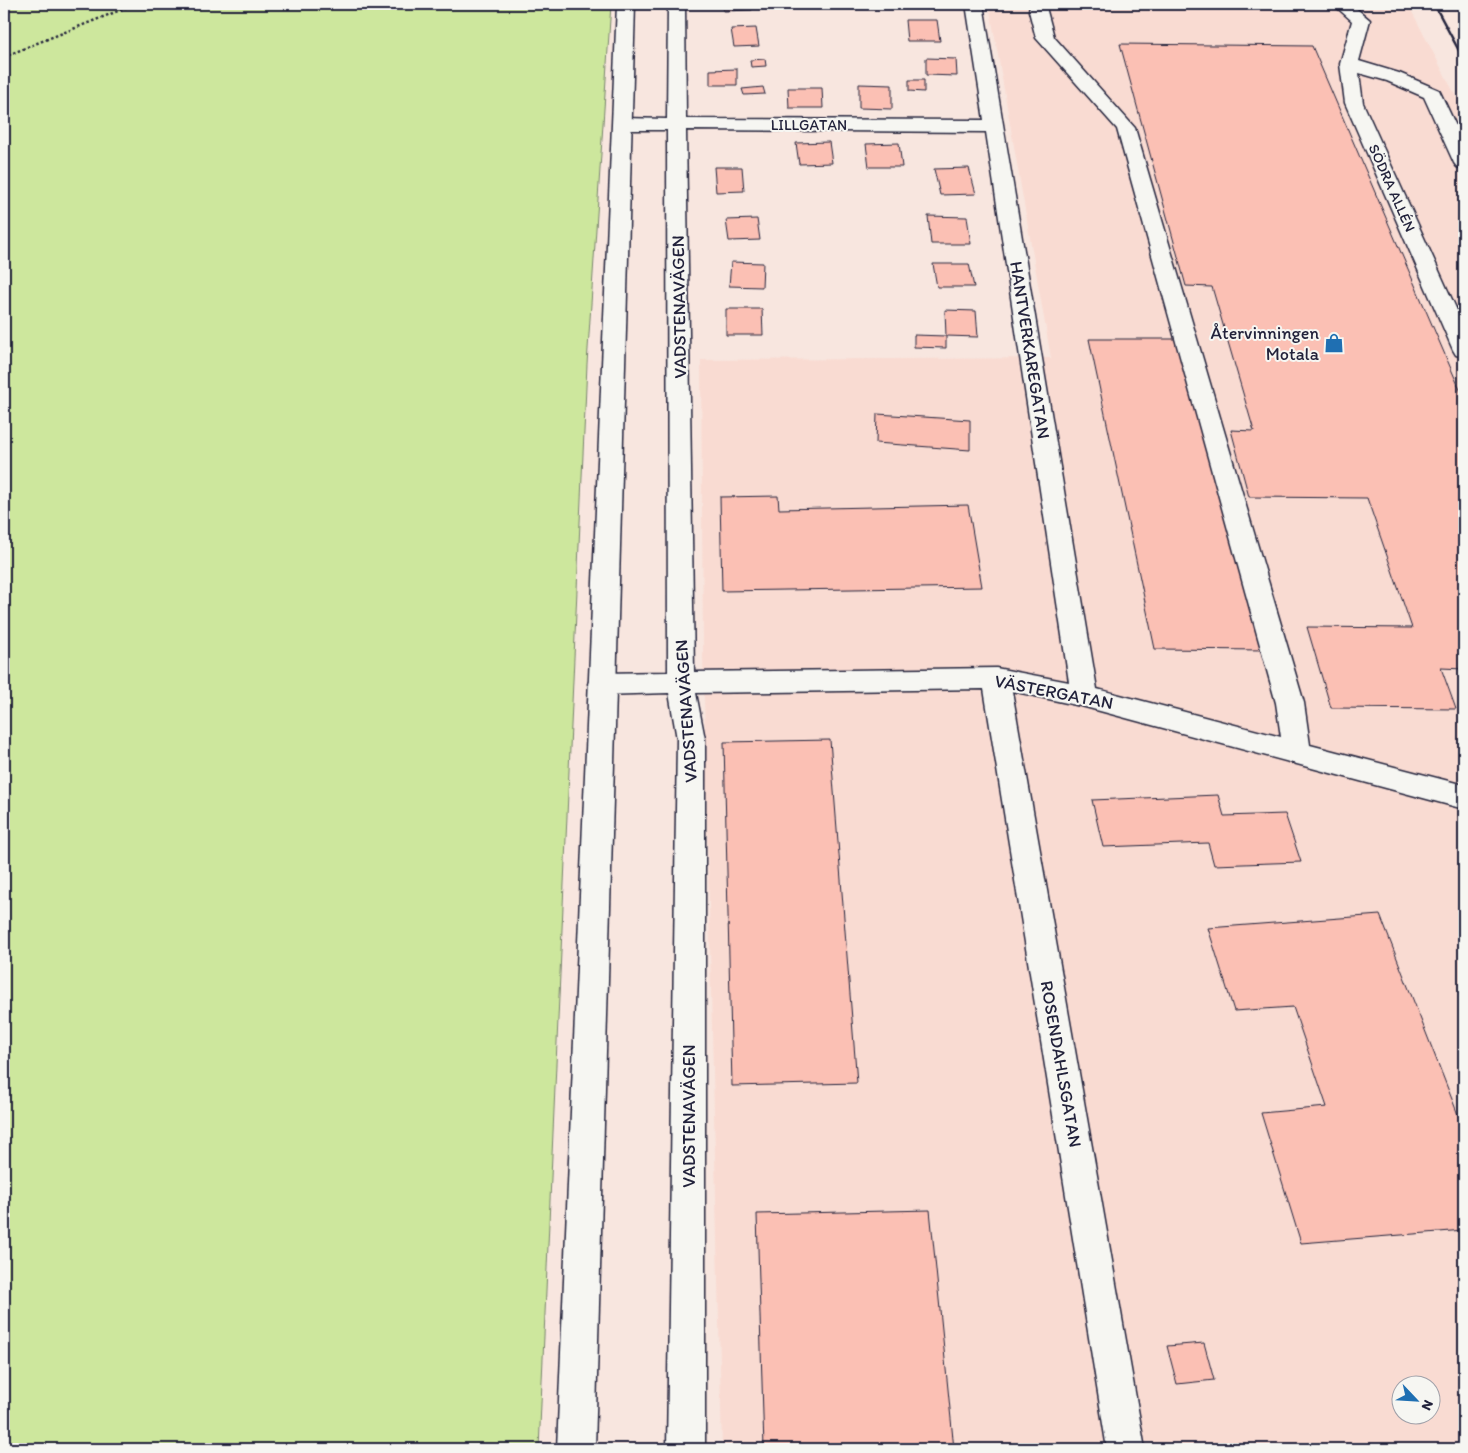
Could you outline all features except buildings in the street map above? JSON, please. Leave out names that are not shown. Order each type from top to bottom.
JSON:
[{"type":"street","points":[[576,1449],[626,4]]},
{"type":"street","name":"VADSTENAVÄGEN","points":[[676,4],[681,683],[691,739],[686,1449]]},
{"type":"street","name":"HANTVERKAREGATAN","points":[[975,4],[1085,696]]},
{"type":"street","points":[[1039,4],[1038,11],[1045,38],[1126,128],[1290,703],[1297,752]]},
{"type":"street","name":"SÖDRA ALLÉN","points":[[1341,4],[1361,20],[1349,64],[1354,103],[1464,350]]},
{"type":"street","points":[[1349,64],[1393,77],[1432,94],[1464,163]]},
{"type":"street","name":"LILLGATAN","points":[[622,124],[994,126]]},
{"type":"street","name":"VÄSTERGATAN","points":[[601,684],[996,678],[1085,696],[1464,797]]},
{"type":"street","name":"ROSENDAHLSGATAN","points":[[996,678],[1126,1449]]},
{"type":"path","points":[[4,57],[35,43],[87,25],[134,4]]},
{"type":"shaded area","points":[[989,4],[1408,4],[1464,112],[1464,1449],[722,1449],[703,654],[701,360],[1051,358]]},
{"type":"green space","points":[[4,4],[611,4],[587,364],[539,1449],[4,1449]]},
{"type":"railway","points":[[1434,4],[1464,60]]},
{"type":"railway","points":[[1456,4],[1464,20]]},
{"type":"place","name":"Återvinningen Motala","points":[[1334,343]]}]
